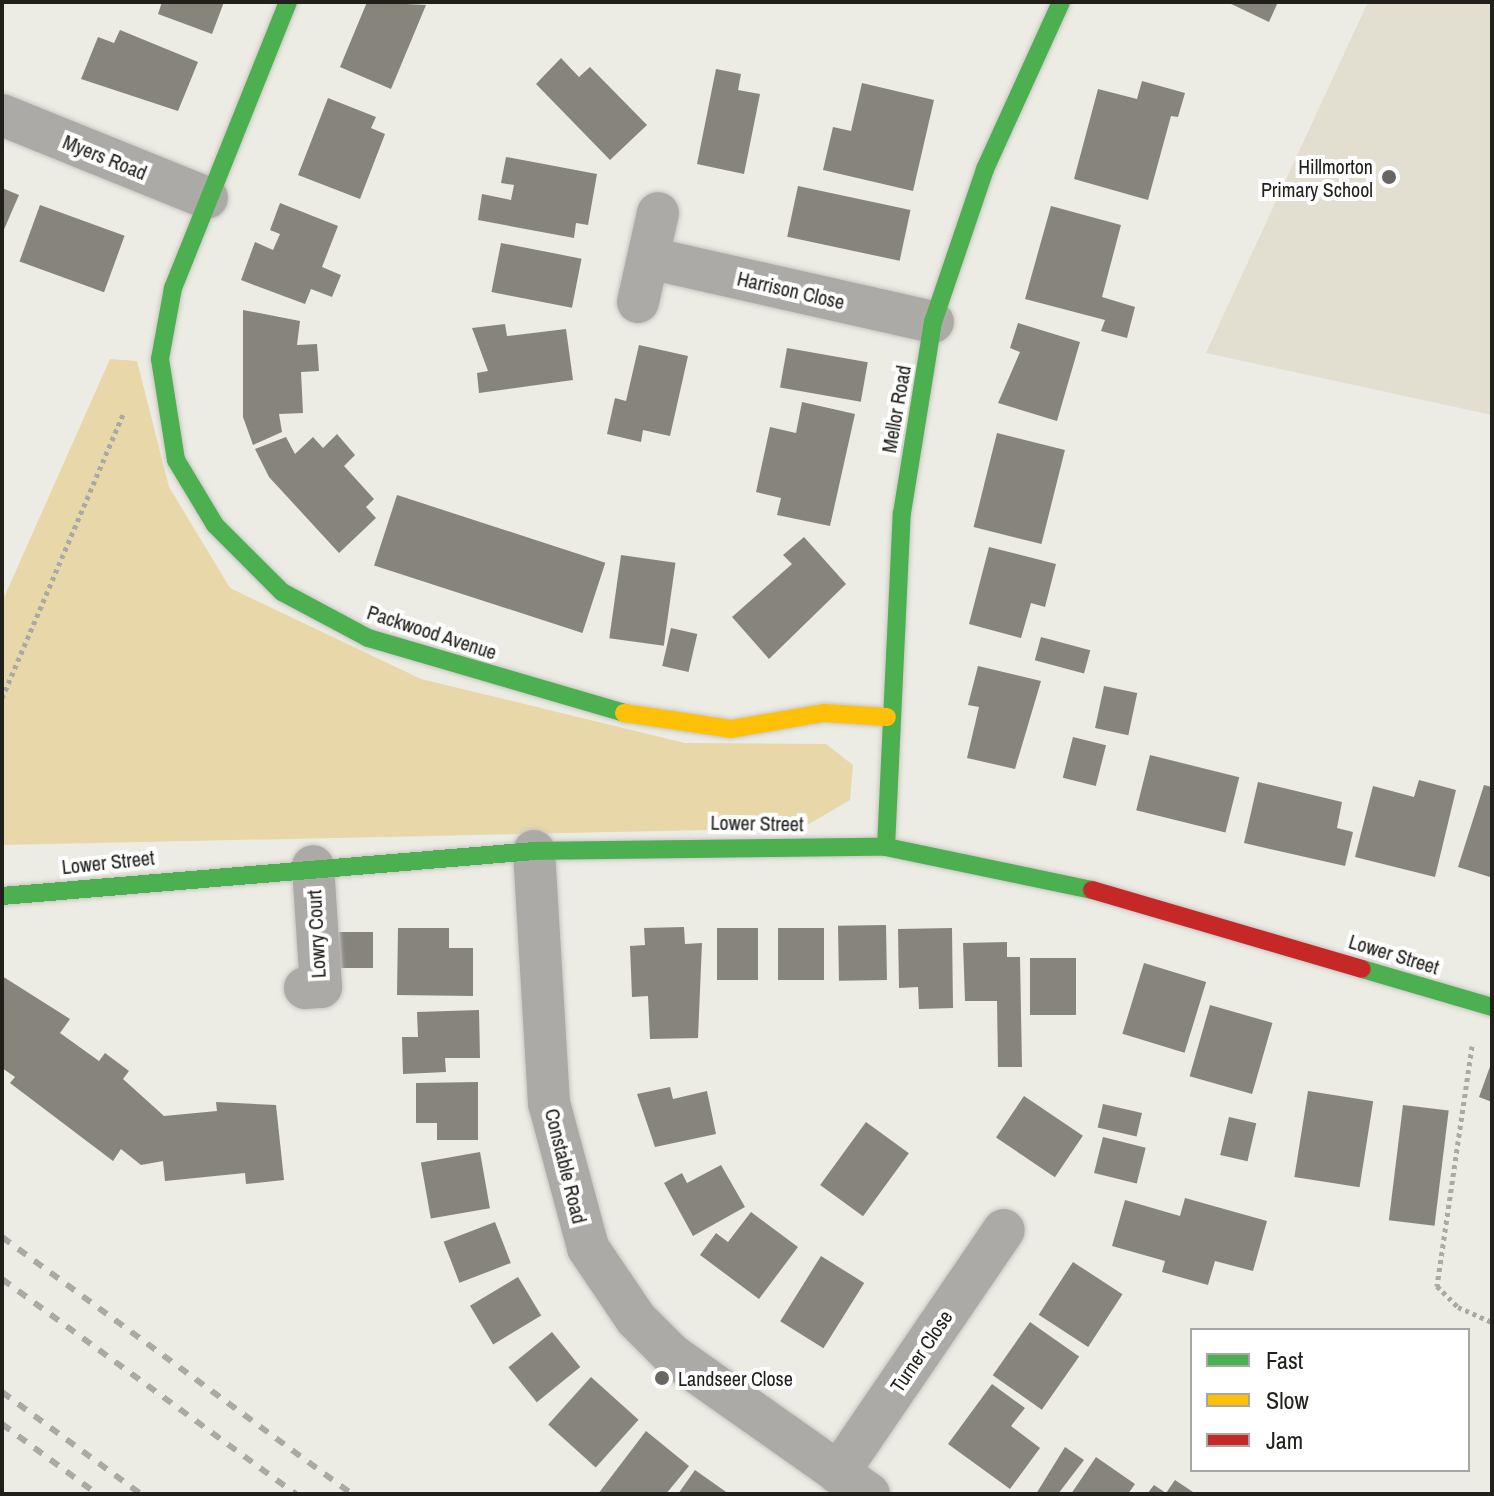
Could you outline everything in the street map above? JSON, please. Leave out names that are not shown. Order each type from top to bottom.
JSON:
[{"type":"street","name":"Packwood Avenue","points":[[288,2],[173,288],[160,359],[176,460],[215,525],[282,592],[368,638],[681,726],[731,729],[824,713],[887,717]]},
{"type":"street","name":"Mellor Road","points":[[886,847],[887,717],[902,513],[933,322],[985,169],[1061,2]]},
{"type":"street","name":"Myers Road","points":[[2,115],[207,198]]},
{"type":"street","points":[[638,302],[658,213]]},
{"type":"street","name":"Harrison Close","points":[[649,258],[933,322]]},
{"type":"street","name":"Lower Street","points":[[2,896],[313,866],[534,851],[886,847],[1049,877],[1492,1007]]},
{"type":"street","name":"Constable Road","points":[[534,851],[549,1103],[588,1248],[636,1319],[672,1355],[854,1483]]},
{"type":"street","name":"Lowry Court","points":[[305,988],[321,987],[313,866]]},
{"type":"street","name":"Turner Close","points":[[854,1483],[1004,1230]]},
{"type":"path","points":[[2,698],[141,372],[160,359]]},
{"type":"path","points":[[1475,1034],[1461,1081],[1437,1286],[1458,1307],[1492,1322]]},
{"type":"shaded area","name":"Hillmorton Primary School","points":[[1368,2],[1492,2],[1492,415],[1206,353]]},
{"type":"shaded area","points":[[110,359],[137,361],[169,487],[230,588],[421,679],[685,743],[826,744],[853,765],[850,800],[802,828],[2,845],[2,602]]},
{"type":"building","points":[[162,2],[224,2],[212,34],[158,14]]},
{"type":"building","points":[[367,2],[426,5],[391,89],[340,67]]},
{"type":"building","points":[[1227,2],[1278,2],[1269,22]]},
{"type":"building","points":[[120,30],[198,62],[178,111],[81,79],[98,37],[114,43]]},
{"type":"building","points":[[561,58],[579,77],[590,67],[647,125],[610,160],[536,84]]},
{"type":"building","points":[[716,69],[741,74],[738,90],[760,94],[744,174],[697,164]]},
{"type":"building","points":[[1142,81],[1185,93],[1178,117],[1171,116],[1148,200],[1074,179],[1098,89],[1137,99]]},
{"type":"building","points":[[862,83],[934,100],[913,191],[823,170],[833,127],[851,131]]},
{"type":"building","points":[[328,98],[376,117],[371,128],[385,134],[360,199],[298,175]]},
{"type":"building","points":[[506,157],[597,174],[588,225],[576,223],[574,238],[478,220],[482,194],[511,200],[514,185],[501,183]]},
{"type":"building","points":[[798,186],[910,210],[900,261],[787,237]]},
{"type":"building","points":[[2,188],[19,195],[2,234]]},
{"type":"building","points":[[280,203],[338,226],[322,267],[341,275],[332,297],[311,289],[305,304],[241,280],[255,242],[273,250],[280,234],[270,230]]},
{"type":"building","points":[[40,205],[125,236],[104,292],[19,261]]},
{"type":"building","points":[[1051,206],[1121,225],[1102,297],[1135,307],[1127,338],[1101,331],[1105,320],[1025,299]]},
{"type":"building","points":[[501,243],[581,259],[572,308],[491,292]]},
{"type":"building","points":[[243,310],[300,321],[297,345],[317,344],[319,371],[301,372],[303,413],[279,414],[282,432],[253,445],[243,417]]},
{"type":"building","points":[[1018,323],[1080,342],[1057,421],[998,403],[1020,352],[1010,348]]},
{"type":"building","points":[[505,324],[507,336],[566,329],[573,380],[479,393],[477,373],[488,371],[472,328]]},
{"type":"building","points":[[639,345],[688,356],[670,436],[643,430],[641,442],[607,434],[615,398],[626,401]]},
{"type":"building","points":[[787,348],[868,362],[861,402],[780,387]]},
{"type":"building","points":[[802,402],[855,414],[830,526],[777,515],[781,498],[756,492],[770,427],[796,433]]},
{"type":"building","points":[[997,433],[1065,450],[1041,544],[974,527]]},
{"type":"building","points":[[337,434],[355,455],[344,466],[374,499],[366,507],[376,518],[339,553],[269,477],[255,449],[286,437],[295,454],[313,437],[323,448]]},
{"type":"building","points":[[397,495],[605,563],[582,633],[374,565]]},
{"type":"building","points":[[804,537],[846,584],[769,659],[732,617],[792,564],[783,555]]},
{"type":"building","points":[[989,547],[1056,564],[1045,607],[1031,603],[1021,638],[969,624]]},
{"type":"building","points":[[621,555],[675,563],[664,646],[609,638]]},
{"type":"building","points":[[671,628],[697,634],[689,672],[662,666]]},
{"type":"building","points":[[1041,637],[1090,650],[1084,673],[1035,660]]},
{"type":"building","points":[[978,666],[1041,681],[1015,769],[967,758],[979,707],[968,705]]},
{"type":"building","points":[[1104,686],[1137,693],[1128,735],[1095,728]]},
{"type":"building","points":[[1073,737],[1106,745],[1096,786],[1063,778]]},
{"type":"building","points":[[1150,755],[1239,777],[1225,833],[1136,810]]},
{"type":"building","points":[[1419,780],[1456,790],[1435,877],[1355,857],[1373,786],[1414,797]]},
{"type":"building","points":[[1258,782],[1342,802],[1337,828],[1353,832],[1345,866],[1244,843]]},
{"type":"building","points":[[1484,785],[1492,787],[1492,886],[1490,877],[1458,867]]},
{"type":"building","points":[[886,925],[887,980],[839,981],[838,926]]},
{"type":"building","points":[[684,927],[685,944],[702,943],[698,1038],[650,1039],[648,996],[632,997],[630,946],[645,945],[644,928]]},
{"type":"building","points":[[398,928],[449,928],[449,948],[473,948],[473,996],[397,995]]},
{"type":"building","points":[[717,928],[758,928],[758,980],[717,980]]},
{"type":"building","points":[[778,928],[824,928],[824,980],[778,980]]},
{"type":"building","points":[[952,928],[953,1008],[919,1009],[918,987],[899,988],[898,929]]},
{"type":"building","points":[[339,932],[373,932],[373,968],[339,968]]},
{"type":"building","points":[[1007,942],[1007,957],[1020,957],[1022,1067],[998,1067],[997,1001],[965,1001],[963,943]]},
{"type":"building","points":[[1030,958],[1076,958],[1076,1015],[1030,1015]]},
{"type":"building","points":[[1144,963],[1206,982],[1185,1053],[1122,1034]]},
{"type":"building","points":[[2,976],[70,1019],[60,1033],[99,1061],[105,1053],[129,1071],[123,1079],[164,1116],[217,1111],[216,1102],[276,1105],[284,1180],[246,1184],[245,1173],[165,1181],[163,1161],[141,1165],[121,1149],[113,1161],[10,1083],[15,1077],[2,1068]]},
{"type":"building","points":[[1210,1005],[1272,1023],[1252,1094],[1190,1076]]},
{"type":"building","points":[[479,1010],[480,1058],[445,1058],[446,1072],[403,1074],[402,1037],[418,1037],[417,1012]]},
{"type":"building","points":[[1492,1061],[1492,1102],[1479,1097]]},
{"type":"building","points":[[478,1082],[478,1140],[437,1140],[437,1123],[416,1123],[416,1083]]},
{"type":"building","points":[[670,1087],[673,1099],[707,1091],[716,1134],[655,1147],[637,1094]]},
{"type":"building","points":[[1308,1091],[1373,1101],[1360,1187],[1294,1177]]},
{"type":"building","points":[[1024,1096],[1083,1136],[1055,1177],[996,1137]]},
{"type":"building","points":[[1103,1104],[1142,1113],[1137,1136],[1098,1127]]},
{"type":"building","points":[[1403,1105],[1449,1111],[1435,1226],[1389,1220]]},
{"type":"building","points":[[1229,1117],[1256,1123],[1248,1161],[1220,1155]]},
{"type":"building","points":[[866,1122],[909,1153],[863,1216],[820,1185]]},
{"type":"building","points":[[1103,1137],[1146,1148],[1137,1184],[1094,1173]]},
{"type":"building","points":[[480,1152],[490,1208],[431,1219],[421,1162]]},
{"type":"building","points":[[721,1165],[745,1207],[693,1236],[664,1183],[682,1173],[687,1183]]},
{"type":"building","points":[[1185,1198],[1267,1221],[1253,1271],[1215,1261],[1208,1285],[1162,1272],[1165,1261],[1112,1246],[1125,1200],[1180,1216]]},
{"type":"building","points":[[751,1212],[798,1247],[759,1299],[700,1255],[716,1233],[728,1242]]},
{"type":"building","points":[[495,1222],[511,1263],[459,1283],[444,1242]]},
{"type":"building","points":[[821,1256],[864,1283],[823,1348],[780,1321]]},
{"type":"building","points":[[1073,1262],[1122,1294],[1088,1347],[1039,1315]]},
{"type":"building","points":[[518,1277],[541,1316],[493,1344],[470,1306]]},
{"type":"building","points":[[1030,1322],[1079,1356],[1042,1410],[993,1375]]},
{"type":"building","points":[[552,1332],[580,1367],[537,1402],[508,1367]]},
{"type":"building","points":[[591,1377],[639,1420],[596,1467],[548,1425]]},
{"type":"building","points":[[992,1384],[1025,1408],[1011,1426],[1040,1448],[1010,1489],[948,1444]]},
{"type":"building","points":[[646,1431],[689,1466],[666,1494],[598,1494]]},
{"type":"building","points":[[1065,1447],[1084,1460],[1058,1494],[1036,1494]]},
{"type":"building","points":[[1096,1457],[1135,1484],[1128,1494],[1071,1494]]},
{"type":"building","points":[[695,1470],[729,1494],[678,1494]]},
{"type":"building","points":[[1175,1480],[1196,1494],[1147,1494],[1154,1485],[1166,1493]]},
{"type":"railway","points":[[2,1237],[352,1494]]},
{"type":"railway","points":[[2,1279],[296,1494]]},
{"type":"railway","points":[[2,1392],[141,1494]]},
{"type":"railway","points":[[2,1424],[97,1494]]},
{"type":"traffic: fast","points":[[288,2],[173,288],[160,359],[176,460],[215,525],[282,592],[368,638],[624,713]]},
{"type":"traffic: fast","points":[[886,847],[902,513],[933,322],[985,169],[1061,2]]},
{"type":"traffic: fast","points":[[2,896],[534,851],[886,847],[1092,890]]},
{"type":"traffic: fast","points":[[1362,969],[1492,1007]]},
{"type":"traffic: slow","points":[[624,713],[731,729],[824,713],[887,717]]},
{"type":"traffic: jam","points":[[1092,890],[1362,969]]},
{"type":"place","name":"Hillmorton Primary School","points":[[1389,177]]},
{"type":"place","name":"Landseer Close","points":[[662,1378]]}]
